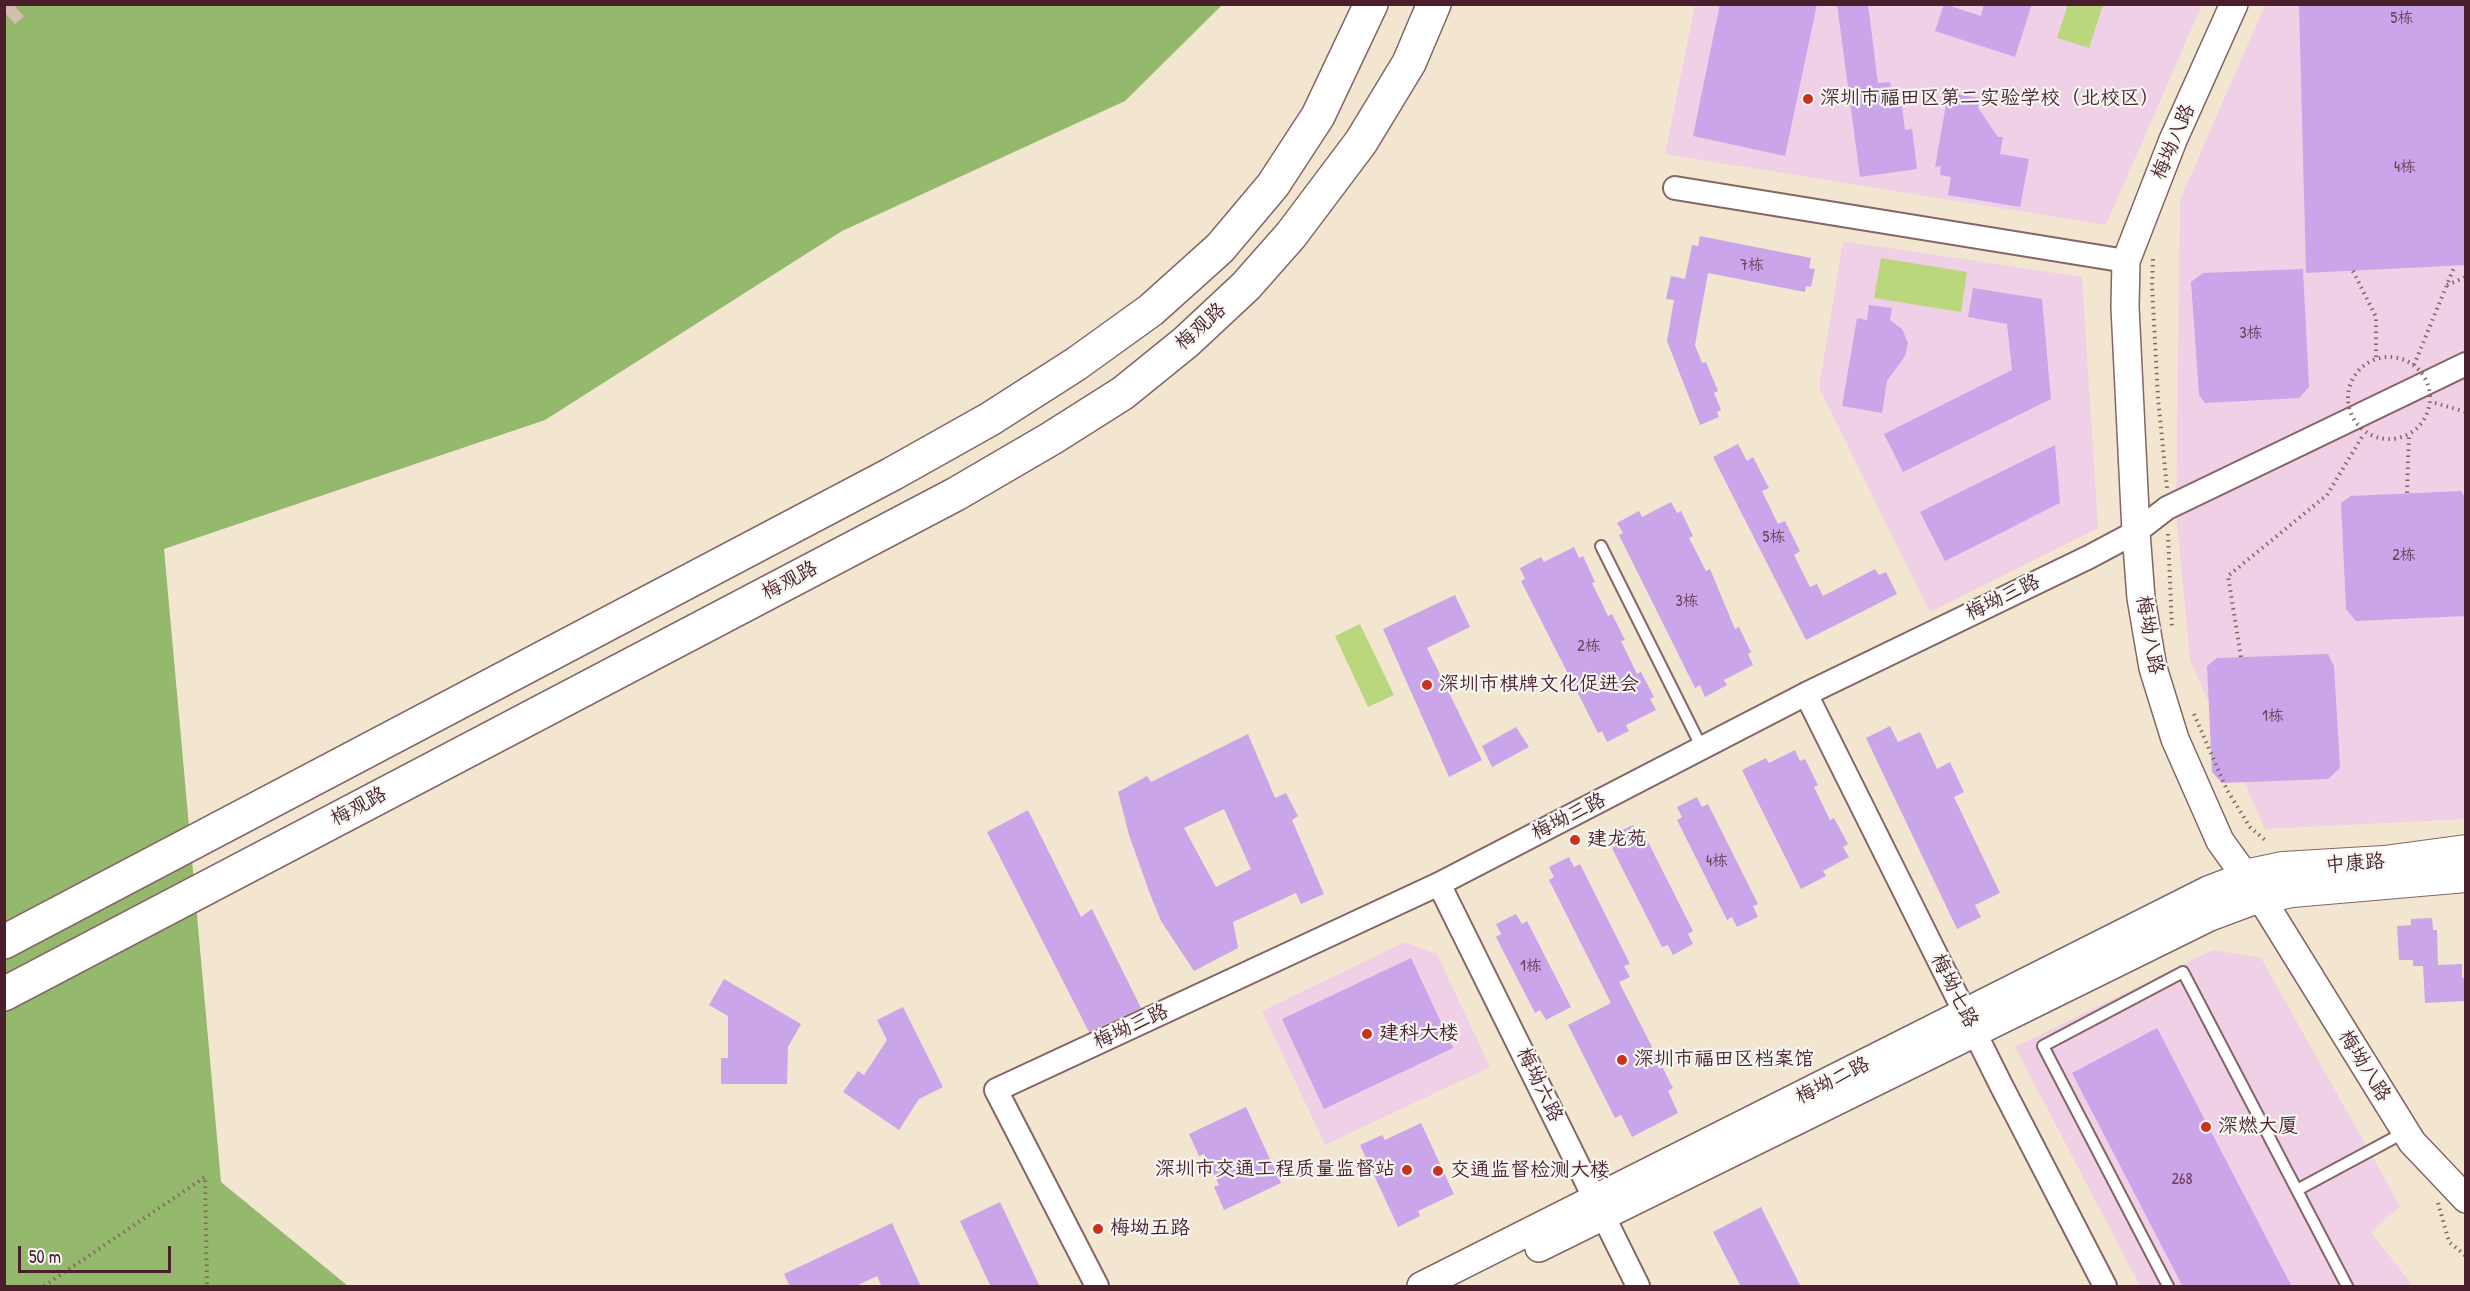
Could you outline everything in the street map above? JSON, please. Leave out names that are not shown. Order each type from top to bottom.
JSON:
[{"type":"highway","points":[[4,942],[892,474],[990,419],[1076,364],[1151,310],[1220,248],[1274,185],[1318,116],[1371,4]]},
{"type":"highway","name":"梅观路","points":[[4,994],[956,494],[1123,393],[1186,342],[1246,286],[1291,235],[1360,142],[1409,63],[1434,4]]},
{"type":"main road","name":"中康路","points":[[2253,887],[2283,868],[2384,862],[2466,851]]},
{"type":"main road","name":"中康路","points":[[2253,887],[2292,891],[2466,876]]},
{"type":"street","name":"梅坳八路","points":[[2234,4],[2173,140],[2126,261],[2125,307],[2136,532],[2141,598],[2153,668],[2164,710],[2217,834],[2253,887],[2405,1132],[2466,1199]]},
{"type":"street","points":[[1675,188],[2126,261]]},
{"type":"street","name":"梅坳三路","points":[[1096,1287],[996,1090],[1439,884],[1806,694],[2136,532],[2167,508],[2466,364]]},
{"type":"street","name":"梅坳七路","points":[[1806,694],[2105,1286]]},
{"type":"street","name":"梅坳六路","points":[[1439,884],[1638,1287]]},
{"type":"street","name":"梅坳二路","points":[[1421,1287],[1598,1208],[1971,1024],[2210,917],[2253,887]]},
{"type":"street","name":"梅坳二路","points":[[1463,1287],[1598,1208]]},
{"type":"lane","points":[[1601,546],[1702,748]]},
{"type":"lane","points":[[2168,1287],[2043,1046],[2183,972],[2347,1287]]},
{"type":"lane","points":[[2297,1190],[2405,1132]]},
{"type":"path","points":[[2154,257],[2152,285],[2158,398],[2167,487]]},
{"type":"path","points":[[2414,366],[2456,265]]},
{"type":"path","points":[[2353,271],[2376,317],[2376,359]]},
{"type":"path","points":[[2447,285],[2466,277]]},
{"type":"path","points":[[2389,357],[2414,366],[2428,388],[2430,401],[2427,415],[2409,434],[2396,439],[2382,439],[2365,432],[2351,415],[2348,402],[2349,388],[2354,376],[2364,365],[2376,359],[2389,357]]},
{"type":"path","points":[[2430,401],[2466,412]]},
{"type":"path","points":[[2241,657],[2228,576],[2327,495],[2365,432]]},
{"type":"path","points":[[2407,494],[2409,434]]},
{"type":"path","points":[[2168,532],[2172,634]]},
{"type":"path","points":[[2191,708],[2227,790],[2250,827],[2265,840]]},
{"type":"path","points":[[44,1287],[205,1177],[207,1287]]},
{"type":"shaded area","name":"深圳市福田区第二实验学校（北校区）","points":[[1695,5],[2202,5],[2106,225],[1665,154]]},
{"type":"shaded area","points":[[2265,5],[2465,5],[2465,819],[2265,829],[2190,660],[2176,512],[2180,200]]},
{"type":"shaded area","points":[[1843,241],[2082,277],[2098,528],[1930,612],[1819,388]]},
{"type":"shaded area","name":"建科大楼","points":[[1405,942],[1437,954],[1490,1067],[1325,1145],[1262,1011]]},
{"type":"shaded area","name":"深燃大厦","points":[[2213,950],[2261,958],[2400,1206],[2371,1232],[2413,1286],[2140,1286],[2015,1047]]},
{"type":"green space","points":[[2068,4],[2103,5],[2089,48],[2057,38]]},
{"type":"green space","points":[[5,5],[1222,5],[1125,101],[842,231],[545,420],[164,549],[221,1182],[348,1286],[5,1286]]},
{"type":"green space","points":[[1881,258],[1967,272],[1961,312],[1874,298]]},
{"type":"green space","points":[[1360,624],[1394,695],[1368,707],[1335,636]]},
{"type":"building","points":[[1720,4],[1817,4],[1785,156],[1693,136]]},
{"type":"building","points":[[1837,4],[1868,4],[1878,83],[1890,82],[1894,107],[1902,106],[1905,130],[1912,129],[1917,169],[1860,177]]},
{"type":"building","points":[[1944,4],[1981,16],[1984,4],[2032,4],[2015,57],[1935,31]]},
{"type":"building","points":[[2299,4],[2466,4],[2466,265],[2306,273]]},
{"type":"building","points":[[1948,93],[1980,98],[1978,108],[1998,137],[2003,137],[2000,154],[2029,159],[2020,207],[1948,195],[1951,177],[1940,175],[1941,166],[1935,167]]},
{"type":"building","points":[[1700,236],[1811,258],[1809,268],[1815,269],[1811,287],[1806,286],[1805,292],[1708,273],[1695,345],[1702,363],[1706,362],[1718,391],[1714,393],[1721,410],[1717,412],[1719,417],[1700,425],[1667,341],[1674,300],[1666,299],[1671,276],[1685,279],[1692,245],[1698,246]]},
{"type":"building","points":[[2303,269],[2309,387],[2299,398],[2205,403],[2199,395],[2191,282],[2203,273]]},
{"type":"building","points":[[1973,288],[2042,299],[2051,399],[1903,472],[1884,434],[2012,370],[2007,324],[1968,317]]},
{"type":"building","points":[[1869,305],[1892,308],[1890,320],[1902,329],[1908,343],[1905,356],[1887,381],[1882,413],[1842,406],[1857,318],[1867,320]]},
{"type":"building","points":[[1738,444],[1747,461],[1753,457],[1769,488],[1762,491],[1778,524],[1785,521],[1800,551],[1794,555],[1810,587],[1817,584],[1823,596],[1875,569],[1879,575],[1886,572],[1897,594],[1806,640],[1713,457]]},
{"type":"building","points":[[2055,445],[2060,503],[1945,561],[1920,512]]},
{"type":"building","points":[[2461,491],[2466,499],[2466,616],[2356,621],[2346,609],[2341,503],[2351,496]]},
{"type":"building","points":[[1671,502],[1677,513],[1681,511],[1693,536],[1689,538],[1706,571],[1710,569],[1735,629],[1739,627],[1751,652],[1748,654],[1753,665],[1724,680],[1727,685],[1705,697],[1700,685],[1695,688],[1619,535],[1623,533],[1617,523],[1639,511],[1642,517]]},
{"type":"building","points":[[1574,547],[1579,558],[1583,556],[1595,582],[1592,583],[1608,616],[1612,614],[1625,640],[1621,641],[1637,674],[1641,672],[1654,697],[1650,699],[1656,710],[1626,725],[1629,731],[1607,742],[1602,731],[1598,733],[1521,581],[1525,579],[1520,568],[1541,557],[1544,562]]},
{"type":"building","name":"深圳市棋牌文化促进会","points":[[1455,595],[1470,627],[1427,648],[1482,760],[1449,777],[1383,629]]},
{"type":"building","points":[[2328,654],[2334,666],[2340,768],[2328,779],[2222,783],[2212,772],[2207,666],[2217,658]]},
{"type":"building","points":[[1890,726],[1898,742],[1920,732],[1937,769],[1950,762],[1964,792],[1954,797],[2000,893],[1975,905],[1981,917],[1957,929],[1866,738]]},
{"type":"building","points":[[1516,727],[1529,747],[1492,767],[1482,746]]},
{"type":"building","points":[[1248,734],[1275,798],[1286,793],[1298,816],[1292,820],[1324,894],[1301,904],[1296,893],[1233,922],[1238,948],[1194,971],[1161,921],[1129,835],[1118,792],[1147,776],[1151,782]],"holes":[[[1224,809],[1251,869],[1216,887],[1184,828]]]},
{"type":"building","points":[[1795,750],[1800,761],[1805,759],[1818,785],[1814,787],[1830,820],[1834,818],[1848,844],[1843,847],[1849,857],[1823,871],[1826,876],[1801,889],[1742,770],[1766,758],[1769,763]]},
{"type":"building","points":[[1697,797],[1702,807],[1708,804],[1758,904],[1753,906],[1758,917],[1737,927],[1732,917],[1727,920],[1677,820],[1682,817],[1677,807]]},
{"type":"building","points":[[1028,810],[1081,917],[1092,909],[1141,1008],[1089,1032],[987,832]]},
{"type":"building","points":[[1633,825],[1638,834],[1643,832],[1693,931],[1688,934],[1693,944],[1673,955],[1668,945],[1662,947],[1612,848],[1618,845],[1612,835]]},
{"type":"building","name":"深圳市福田区档案馆","points":[[1569,857],[1574,867],[1580,864],[1630,964],[1624,966],[1630,977],[1619,982],[1673,1088],[1668,1091],[1678,1113],[1632,1137],[1621,1115],[1615,1118],[1568,1025],[1611,1003],[1549,880],[1554,877],[1549,867]]},
{"type":"building","points":[[1516,914],[1522,924],[1527,921],[1571,1007],[1546,1020],[1540,1010],[1535,1013],[1496,937],[1501,934],[1496,924]]},
{"type":"building","points":[[2432,918],[2433,930],[2437,930],[2438,965],[2462,964],[2462,978],[2466,978],[2466,1001],[2425,1003],[2423,966],[2413,966],[2413,960],[2399,960],[2397,926],[2411,925],[2411,919]]},
{"type":"building","name":"建科大楼","points":[[1411,958],[1453,1048],[1324,1109],[1282,1019]]},
{"type":"building","points":[[724,979],[801,1024],[788,1047],[787,1084],[721,1084],[721,1058],[728,1058],[728,1016],[709,1005]]},
{"type":"building","points":[[903,1007],[943,1087],[919,1099],[899,1130],[843,1092],[858,1071],[864,1075],[887,1040],[877,1020]]},
{"type":"building","name":"深燃大厦","points":[[2157,1028],[2292,1287],[2183,1287],[2072,1073]]},
{"type":"building","points":[[1246,1107],[1281,1183],[1224,1210],[1214,1187],[1219,1185],[1204,1154],[1199,1156],[1189,1134]]},
{"type":"building","name":"深圳市交通工程质量监督站","points":[[1421,1123],[1454,1194],[1418,1211],[1420,1216],[1398,1227],[1360,1145],[1382,1135],[1385,1140]]},
{"type":"building","points":[[1000,1202],[1040,1287],[991,1287],[960,1221]]},
{"type":"building","points":[[1761,1207],[1801,1287],[1741,1287],[1713,1232]]},
{"type":"building","points":[[892,1223],[921,1287],[882,1287],[877,1276],[854,1287],[790,1287],[784,1274]]},
{"type":"tunnel","points":[[4,12],[13,4]]},
{"type":"place","name":"深圳市福田区第二实验学校（北校区）","points":[[1808,99]]},
{"type":"place","name":"深圳市棋牌文化促进会","points":[[1427,685]]},
{"type":"place","name":"建龙苑","points":[[1575,840]]},
{"type":"place","name":"建科大楼","points":[[1367,1034]]},
{"type":"place","name":"深圳市福田区档案馆","points":[[1622,1060]]},
{"type":"place","name":"深燃大厦","points":[[2206,1127]]},
{"type":"place","name":"深圳市交通工程质量监督站","points":[[1407,1170]]},
{"type":"place","name":"交通监督检测大楼","points":[[1438,1171]]},
{"type":"place","name":"梅坳五路","points":[[1098,1229]]}]
